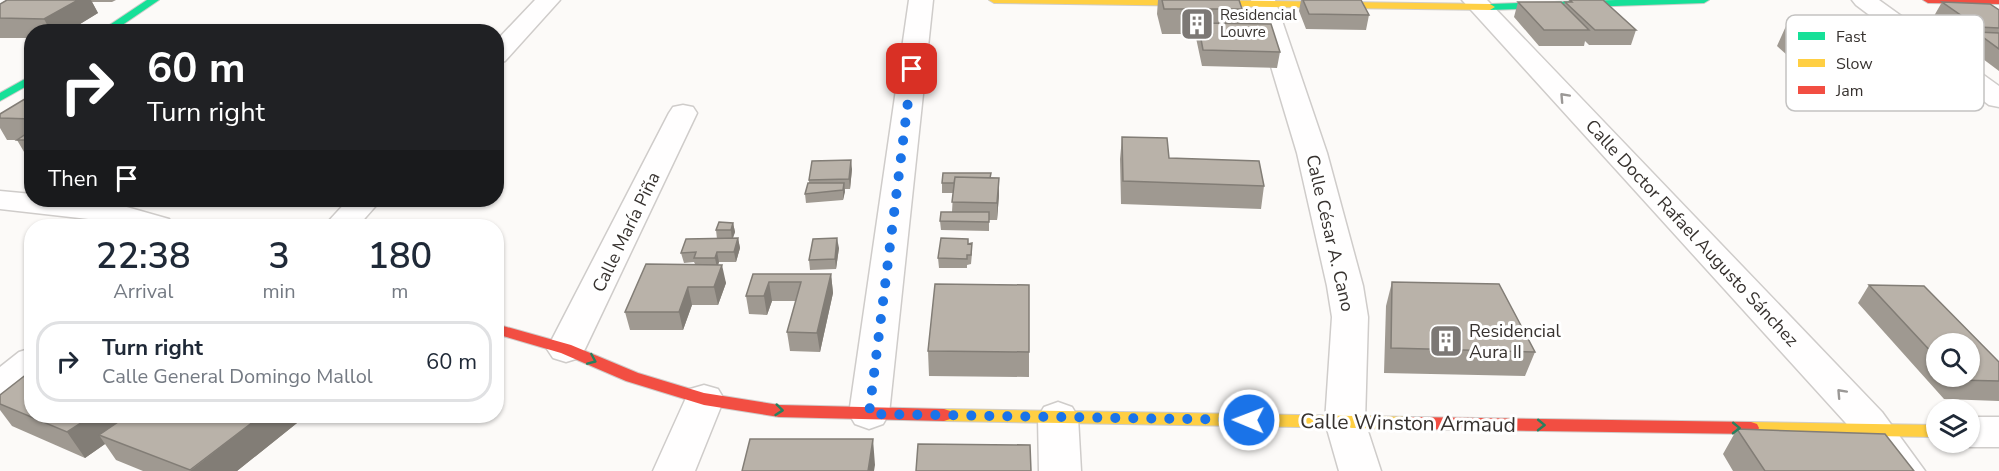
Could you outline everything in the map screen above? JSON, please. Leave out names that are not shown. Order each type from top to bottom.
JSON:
[{"type":"street","points":[[116,24],[154,0]]},
{"type":"street","points":[[504,47],[548,0]]},
{"type":"street","points":[[869,414],[921,0]]},
{"type":"street","points":[[994,0],[1477,4],[1704,0]]},
{"type":"street","points":[[1864,0],[1884,15]]},
{"type":"street","points":[[1928,0],[1999,1]]},
{"type":"street","name":"Calle César A. Cano","points":[[1263,1],[1312,153],[1345,286],[1350,317],[1345,422],[1360,471]]},
{"type":"street","name":"Calle Doctor Rafael Augusto Sánchez","points":[[1477,4],[1868,422],[1904,471]]},
{"type":"street","points":[[0,98],[24,83]]},
{"type":"street","points":[[1984,88],[1999,99]]},
{"type":"street","name":"Calle María Piña","points":[[566,349],[683,113]]},
{"type":"street","points":[[0,200],[24,201]]},
{"type":"street","points":[[118,207],[143,219]]},
{"type":"street","points":[[346,219],[358,207]]},
{"type":"street","name":"Calle Winston Armaud","points":[[504,331],[566,349],[632,377],[704,399],[779,411],[1926,431]]},
{"type":"street","points":[[0,389],[24,368]]},
{"type":"street","points":[[674,471],[704,399]]},
{"type":"street","points":[[1058,417],[1060,471]]},
{"type":"street","points":[[1980,432],[1999,432]]},
{"type":"building","points":[[7,0],[78,0],[44,19],[0,18],[0,4]]},
{"type":"building","points":[[1162,0],[1239,0],[1242,9],[1164,9]]},
{"type":"building","points":[[1303,0],[1361,0],[1369,15],[1309,14]]},
{"type":"building","points":[[1570,0],[1603,0],[1636,30],[1595,30],[1565,2],[1572,2]]},
{"type":"building","points":[[1518,2],[1561,2],[1589,30],[1544,30]]},
{"type":"building","points":[[1942,2],[1990,4],[1999,10],[1999,28],[1984,27],[1984,15],[1961,15]]},
{"type":"building","points":[[1198,23],[1271,24],[1280,52],[1203,50]]},
{"type":"building","points":[[1984,32],[1999,33],[1999,49],[1984,38]]},
{"type":"building","points":[[24,99],[24,119],[0,118],[0,114]]},
{"type":"building","points":[[1122,137],[1167,138],[1169,158],[1259,161],[1264,186],[1123,181]]},
{"type":"building","points":[[851,160],[849,179],[809,180],[812,161]]},
{"type":"building","points":[[943,173],[991,173],[990,178],[955,177],[954,183],[942,183]]},
{"type":"building","points":[[955,177],[999,178],[997,203],[952,202]]},
{"type":"building","points":[[808,183],[844,183],[843,190],[805,194]]},
{"type":"building","points":[[941,212],[989,212],[989,222],[940,221]]},
{"type":"building","points":[[719,222],[733,223],[731,230],[716,230]]},
{"type":"building","points":[[738,238],[734,252],[717,252],[715,258],[694,258],[696,252],[681,253],[686,239]]},
{"type":"building","points":[[837,238],[835,259],[809,260],[813,239]]},
{"type":"building","points":[[941,238],[968,239],[968,244],[972,243],[971,255],[967,255],[967,259],[938,258]]},
{"type":"building","points":[[646,264],[722,265],[714,287],[688,287],[679,312],[625,312]]},
{"type":"building","points":[[753,274],[831,274],[817,333],[787,332],[801,282],[769,282],[764,296],[746,296]]},
{"type":"building","points":[[1392,282],[1499,284],[1535,352],[1391,348]]},
{"type":"building","points":[[935,284],[1029,285],[1029,352],[928,351]]},
{"type":"building","points":[[1869,285],[1924,286],[1970,333],[1926,333],[1926,346]]},
{"type":"building","points":[[1980,343],[1999,362],[1999,381],[1980,381]]},
{"type":"building","points":[[24,376],[24,414],[0,404],[0,395]]},
{"type":"building","points":[[45,423],[81,423],[67,432]]},
{"type":"building","points":[[117,423],[252,423],[190,470],[99,435]]},
{"type":"building","points":[[1737,429],[1885,434],[1914,471],[1765,471]]},
{"type":"building","points":[[750,439],[873,439],[868,471],[742,471]]},
{"type":"building","points":[[918,444],[1030,445],[1031,471],[916,471]]},
{"type":"traffic: fast","points":[[116,24],[154,0]]},
{"type":"traffic: fast","points":[[1490,7],[1704,0]]},
{"type":"traffic: fast","points":[[0,98],[24,83]]},
{"type":"traffic: slow","points":[[994,0],[1490,7]]},
{"type":"traffic: slow","points":[[944,415],[1413,423]]},
{"type":"traffic: slow","points":[[1751,428],[1926,431]]},
{"type":"traffic: jam","points":[[1928,0],[1999,1]]},
{"type":"traffic: jam","points":[[504,331],[566,349],[632,377],[704,399],[779,411],[944,415]]},
{"type":"traffic: jam","points":[[1413,423],[1751,428]]},
{"type":"place","name":"Residencial Louvre","points":[[1197,24]]},
{"type":"place","name":"Residencial Aura II","points":[[1446,341]]},
{"type":"route","points":[[912,69],[869,414],[1249,420]]}]
